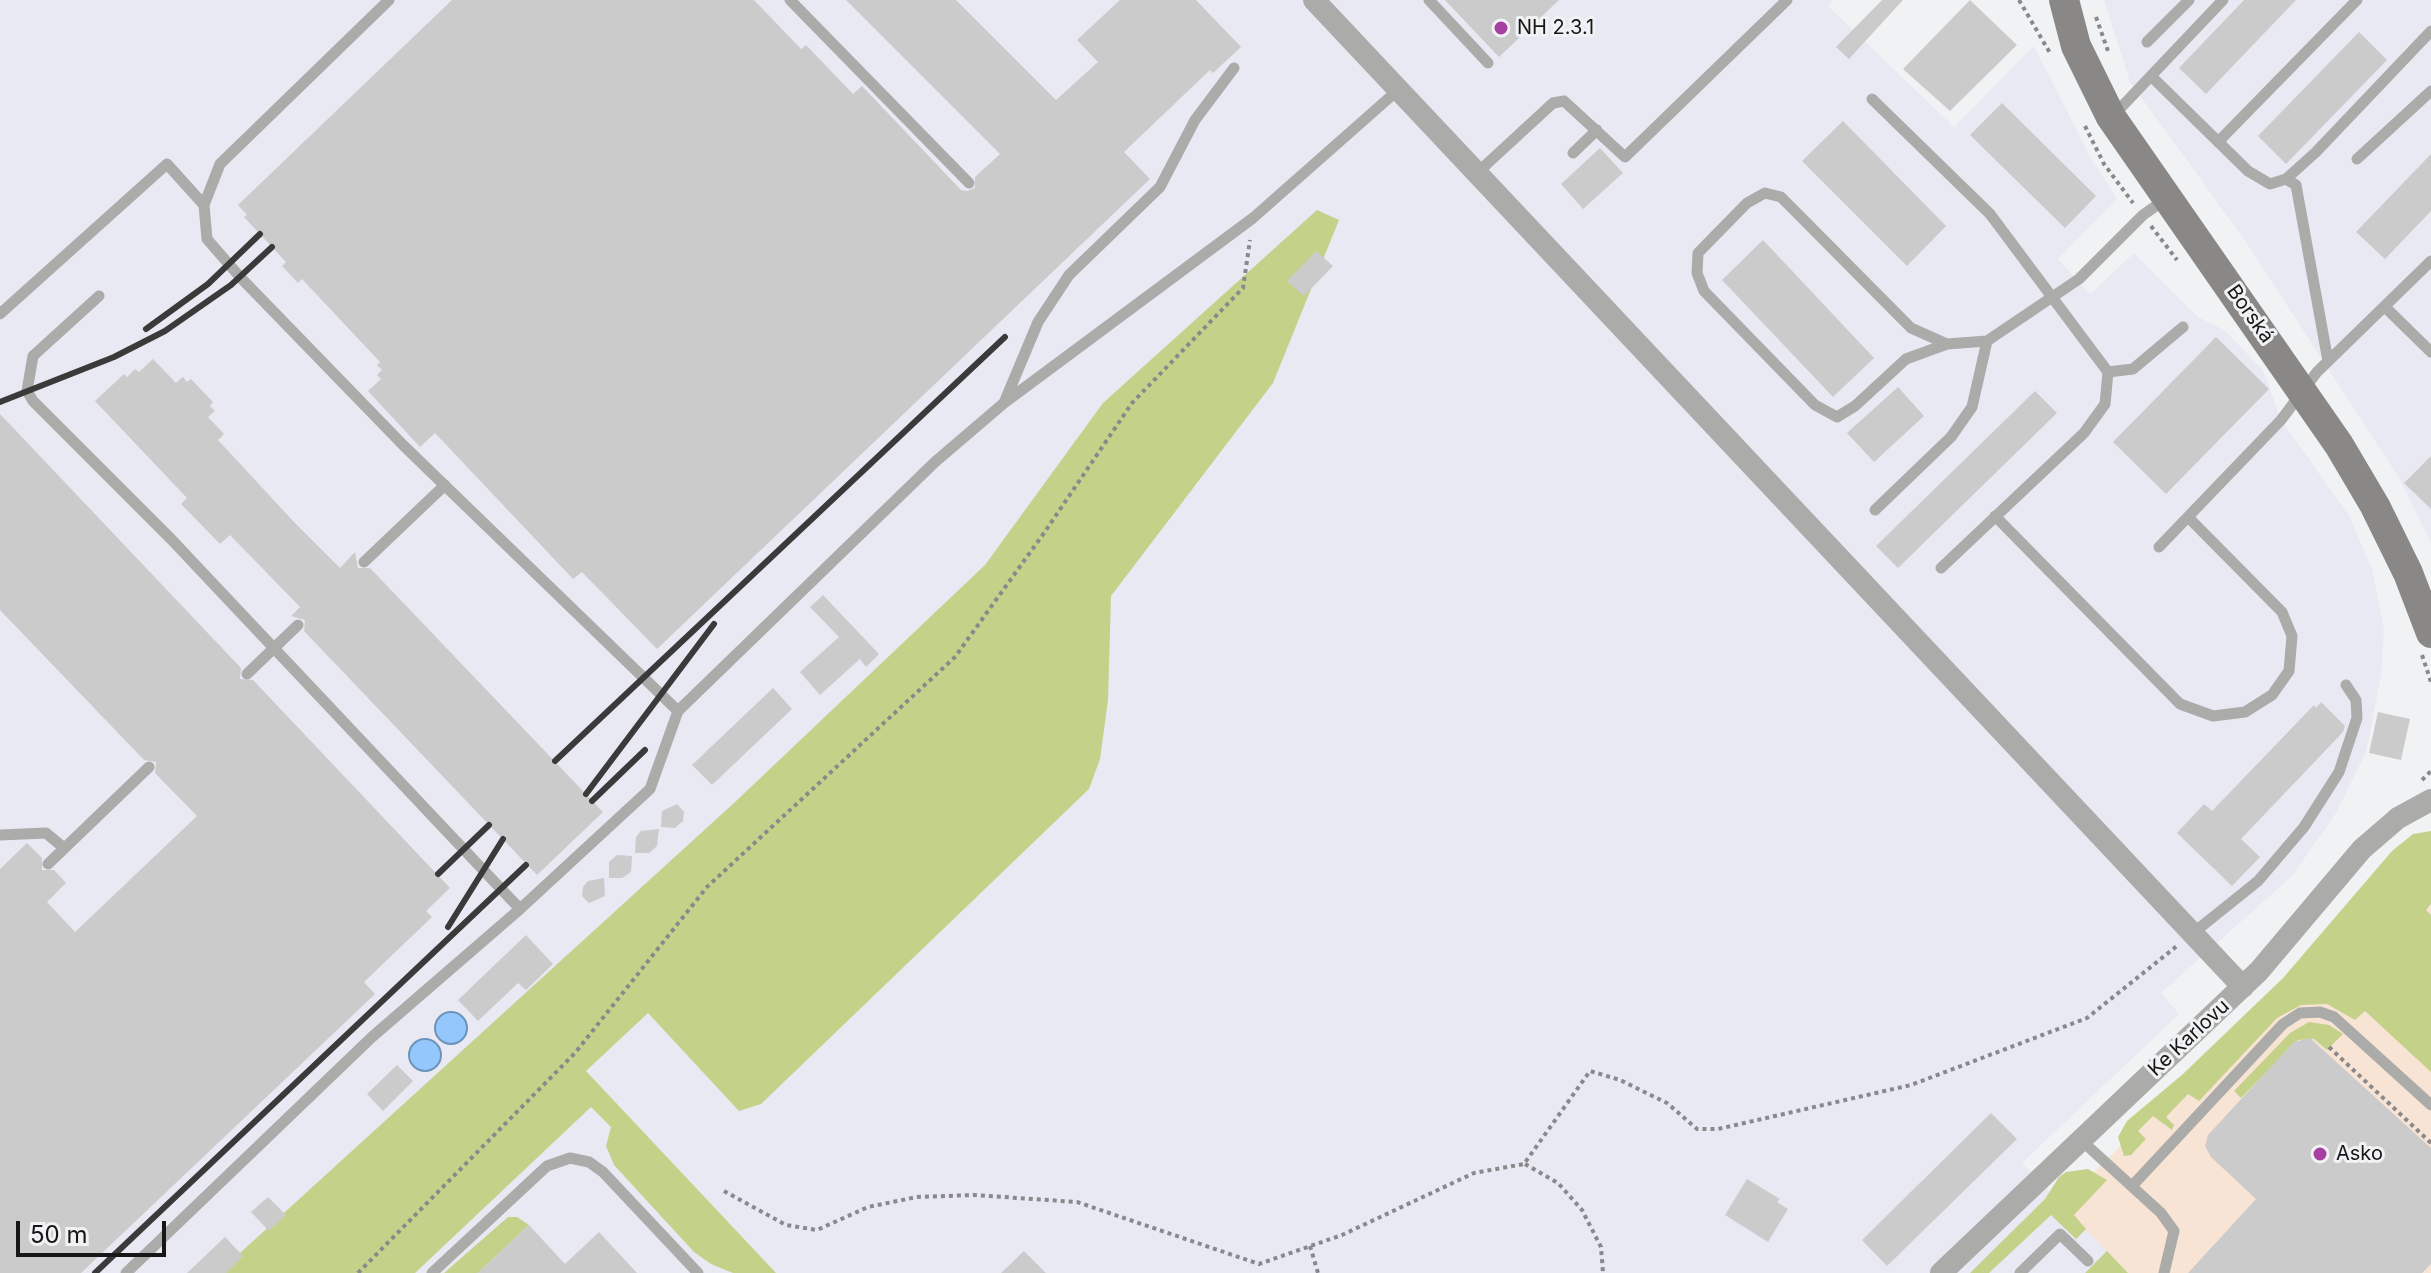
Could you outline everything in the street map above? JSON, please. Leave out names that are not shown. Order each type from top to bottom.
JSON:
[{"type":"street","points":[[1314,0],[2243,987]]},
{"type":"street","name":"Borská","points":[[2064,0],[2076,46],[2111,117],[2303,391],[2375,506],[2408,573],[2431,633]]},
{"type":"street","name":"Ke Karlovu","points":[[1941,1273],[2243,987],[2297,929],[2362,849],[2398,818],[2431,800]]},
{"type":"lane","points":[[389,0],[220,164],[204,205],[207,239],[228,265],[445,485],[678,711]]},
{"type":"lane","points":[[790,0],[969,183]]},
{"type":"lane","points":[[1429,0],[1488,63]]},
{"type":"lane","points":[[1477,173],[1553,103],[1564,101],[1572,105],[1625,157],[1787,0]]},
{"type":"lane","points":[[2147,42],[2189,0]]},
{"type":"lane","points":[[2111,117],[2223,0]]},
{"type":"lane","points":[[2218,142],[2357,0]]},
{"type":"lane","points":[[2151,76],[2248,171],[2270,184],[2286,179],[2431,31]]},
{"type":"lane","points":[[1004,403],[1038,322],[1069,275],[1160,187],[1195,120],[1234,68]]},
{"type":"lane","points":[[126,1273],[372,1037],[520,909],[650,789],[678,711],[935,462],[1004,403],[1253,218],[1398,90]]},
{"type":"lane","points":[[2357,159],[2431,91]]},
{"type":"lane","points":[[1872,99],[1990,214],[2108,372],[2105,404],[2084,433],[1941,568]]},
{"type":"lane","points":[[1573,153],[1597,130]]},
{"type":"lane","points":[[0,314],[167,164],[204,205]]},
{"type":"lane","points":[[2286,179],[2296,185],[2328,361]]},
{"type":"lane","points":[[1947,344],[1911,328],[1781,197],[1765,193],[1747,203],[1698,253],[1697,273],[1704,291],[1824,413],[1837,417],[1855,406],[1906,359],[1947,344],[1987,341],[2079,279],[2143,215],[2168,198]]},
{"type":"lane","points":[[2159,547],[2281,420],[2328,361],[2431,261]]},
{"type":"lane","points":[[99,296],[33,356],[27,391],[520,909]]},
{"type":"lane","points":[[2385,307],[2431,352]]},
{"type":"lane","points":[[2108,372],[2133,369],[2183,327]]},
{"type":"lane","points":[[1875,510],[1951,437],[1972,407],[1987,341]]},
{"type":"lane","points":[[364,562],[445,485]]},
{"type":"lane","points":[[1995,516],[2180,704],[2213,716],[2245,712],[2272,695],[2289,671],[2292,636],[2282,612],[2188,517]]},
{"type":"lane","points":[[247,674],[298,625]]},
{"type":"lane","points":[[2191,934],[2258,881],[2311,816],[2339,772],[2357,718],[2356,700],[2346,685]]},
{"type":"lane","points":[[48,864],[149,767]]},
{"type":"lane","points":[[0,835],[46,833],[64,848]]},
{"type":"lane","points":[[2132,1186],[2283,1024],[2300,1013],[2320,1012],[2334,1017],[2431,1105]]},
{"type":"lane","points":[[2080,1139],[2161,1213],[2174,1231],[2164,1273]]},
{"type":"lane","points":[[432,1273],[547,1166],[570,1158],[589,1162],[603,1172],[698,1273]]},
{"type":"lane","points":[[2020,1273],[2060,1234],[2088,1261]]},
{"type":"path","points":[[2096,15],[2111,58]]},
{"type":"path","points":[[358,1273],[575,1053],[707,887],[955,657],[1132,403],[1243,288],[1253,218]]},
{"type":"path","points":[[1524,1164],[1590,1071],[1620,1080],[1667,1103],[1697,1129],[1718,1129],[1911,1085],[2087,1018],[2191,934]]},
{"type":"path","points":[[2329,1047],[2431,1143]]},
{"type":"path","points":[[724,1191],[786,1225],[817,1230],[868,1207],[917,1197],[974,1195],[1077,1202],[1259,1264],[1342,1235],[1474,1173],[1524,1164],[1558,1183],[1582,1210],[1601,1247],[1603,1273]]},
{"type":"path","points":[[1310,1246],[1318,1273]]},
{"type":"shaded area","points":[[0,0],[1834,0],[1828,6],[1954,127],[2034,46],[2089,155],[2117,199],[2058,259],[2090,294],[2134,253],[2198,317],[2224,330],[2263,370],[2281,420],[2350,517],[2372,569],[2384,629],[2381,676],[2366,752],[2336,813],[2292,876],[2161,993],[2179,1014],[2022,1163],[2128,1273],[0,1273]]},
{"type":"shaded area","points":[[2104,0],[2431,0],[2431,543],[2399,478],[2244,239],[2130,82]]},
{"type":"shaded area","points":[[2422,852],[2431,854],[2431,1273],[2128,1273],[2061,1204]]},
{"type":"green space","points":[[1317,210],[1339,220],[1273,383],[1111,596],[1108,700],[1100,759],[1089,789],[761,1104],[739,1111],[648,1013],[586,1071],[776,1273],[733,1273],[711,1264],[694,1252],[614,1165],[606,1146],[611,1127],[591,1107],[415,1273],[218,1273],[734,803],[985,565],[1103,403]]},
{"type":"green space","points":[[2431,831],[2431,904],[2426,910],[2431,915],[2431,1072],[2365,1011],[2355,1020],[2327,1004],[2301,1005],[2277,1018],[2199,1101],[2188,1094],[2166,1117],[2174,1125],[2172,1130],[2153,1116],[2138,1131],[2146,1139],[2131,1155],[2124,1156],[2118,1137],[2127,1121],[2183,1074],[2283,978],[2392,851],[2413,834]]},
{"type":"green space","points":[[2309,1022],[2329,1025],[2343,1034],[2327,1050],[2314,1039],[2298,1040],[2241,1098],[2234,1091],[2290,1033]]},
{"type":"green space","points":[[2088,1169],[2107,1180],[2074,1215],[2086,1229],[2076,1239],[2051,1215],[1989,1273],[1970,1273],[2045,1199],[2059,1177],[2066,1172]]},
{"type":"green space","points":[[508,1217],[517,1217],[529,1225],[478,1273],[444,1273]]},
{"type":"green space","points":[[2107,1251],[2128,1273],[2085,1273]]},
{"type":"water","points":[[451,1012],[462,1017],[467,1028],[462,1039],[451,1044],[440,1039],[435,1028],[440,1017]]},
{"type":"water","points":[[425,1039],[436,1044],[441,1055],[436,1066],[425,1071],[414,1066],[409,1055],[414,1044]]},
{"type":"building","points":[[452,0],[754,0],[801,49],[806,45],[853,94],[862,86],[961,190],[967,191],[975,188],[975,177],[1000,154],[846,0],[956,0],[1056,100],[1098,62],[1077,40],[1120,0],[1196,0],[1241,47],[1213,73],[1210,70],[1124,152],[1150,179],[657,649],[582,572],[573,579],[435,433],[420,447],[368,391],[381,379],[377,375],[382,370],[377,365],[380,362],[302,279],[298,283],[282,266],[286,262],[244,217],[247,215],[238,205]]},
{"type":"building","name":"NH 2.3.1","points":[[1445,0],[1559,0],[1499,57]]},
{"type":"building","points":[[1882,0],[1903,0],[1849,59],[1836,47]]},
{"type":"building","points":[[1970,0],[2017,45],[1950,111],[1903,69]]},
{"type":"building","points":[[2244,0],[2296,0],[2206,94],[2179,68]]},
{"type":"building","points":[[2359,32],[2387,60],[2286,164],[2258,136]]},
{"type":"building","points":[[2002,103],[2096,196],[2065,228],[1970,135]]},
{"type":"building","points":[[1843,121],[1946,226],[1907,266],[1802,161]]},
{"type":"building","points":[[1600,148],[1623,173],[1583,209],[1561,184]]},
{"type":"building","points":[[2431,154],[2431,211],[2385,259],[2356,232]]},
{"type":"building","points":[[1763,240],[1874,358],[1833,397],[1722,280]]},
{"type":"building","points":[[1316,251],[1333,266],[1304,296],[1287,281]]},
{"type":"building","points":[[2216,337],[2269,389],[2166,494],[2113,442]]},
{"type":"building","points":[[153,359],[176,383],[183,377],[187,382],[191,379],[213,402],[210,406],[215,411],[208,417],[224,434],[218,440],[294,522],[340,568],[355,552],[358,568],[370,568],[603,812],[537,875],[304,631],[305,620],[291,616],[300,607],[230,535],[220,544],[181,504],[187,498],[95,401],[124,374],[127,377],[135,369],[139,372]]},
{"type":"building","points":[[1898,387],[1924,416],[1874,462],[1847,433]]},
{"type":"building","points":[[2035,391],[2057,413],[1898,568],[1876,546]]},
{"type":"building","points":[[0,414],[241,668],[240,679],[253,680],[450,888],[426,911],[432,917],[364,982],[375,994],[81,1273],[0,1273],[0,869],[27,843],[42,858],[42,870],[54,870],[66,883],[47,902],[75,932],[197,816],[155,773],[156,762],[144,760],[0,610]]},
{"type":"building","points":[[2431,456],[2431,509],[2404,483]]},
{"type":"building","points":[[823,595],[879,654],[866,667],[860,659],[820,695],[800,672],[839,637],[810,607]]},
{"type":"building","points":[[773,688],[792,709],[712,785],[692,765]]},
{"type":"building","points":[[2321,702],[2345,726],[2343,732],[2241,839],[2260,857],[2232,886],[2177,833],[2204,804],[2212,811],[2314,705],[2316,708]]},
{"type":"building","points":[[2378,712],[2410,719],[2401,760],[2369,753]]},
{"type":"building","points":[[677,804],[684,812],[683,821],[675,828],[661,827],[662,811]]},
{"type":"building","points":[[659,829],[657,846],[649,853],[635,853],[636,837],[641,831]]},
{"type":"building","points":[[617,855],[632,856],[631,872],[622,878],[609,878],[609,862]]},
{"type":"building","points":[[604,878],[605,896],[589,903],[582,896],[583,887],[588,881]]},
{"type":"building","points":[[526,935],[553,964],[526,990],[518,983],[478,1021],[458,1000]]},
{"type":"building","name":"Asko","points":[[2310,1038],[2431,1148],[2431,1264],[2422,1273],[2188,1273],[2256,1199],[2211,1157],[2205,1146],[2208,1135],[2294,1042]]},
{"type":"building","points":[[397,1065],[413,1081],[383,1111],[367,1094]]},
{"type":"building","points":[[1991,1113],[2017,1139],[1887,1266],[1862,1240]]},
{"type":"building","points":[[1747,1179],[1780,1199],[1777,1202],[1788,1209],[1768,1242],[1725,1215]]},
{"type":"building","points":[[268,1197],[286,1215],[269,1231],[251,1212]]},
{"type":"building","points":[[529,1225],[565,1264],[599,1232],[637,1273],[478,1273]]},
{"type":"building","points":[[225,1237],[243,1256],[226,1273],[187,1273]]},
{"type":"building","points":[[1024,1251],[1046,1273],[1001,1273]]},
{"type":"railway","points":[[146,329],[208,284],[260,234]]},
{"type":"railway","points":[[0,402],[114,357],[165,331],[231,285],[272,247]]},
{"type":"railway","points":[[555,761],[1005,337]]},
{"type":"railway","points":[[586,794],[714,624]]},
{"type":"railway","points":[[592,801],[645,750]]},
{"type":"railway","points":[[438,874],[489,825]]},
{"type":"railway","points":[[448,927],[503,839]]},
{"type":"railway","points":[[95,1273],[526,865]]},
{"type":"place","name":"NH 2.3.1","points":[[1501,28]]},
{"type":"place","name":"Asko","points":[[2320,1154]]}]
